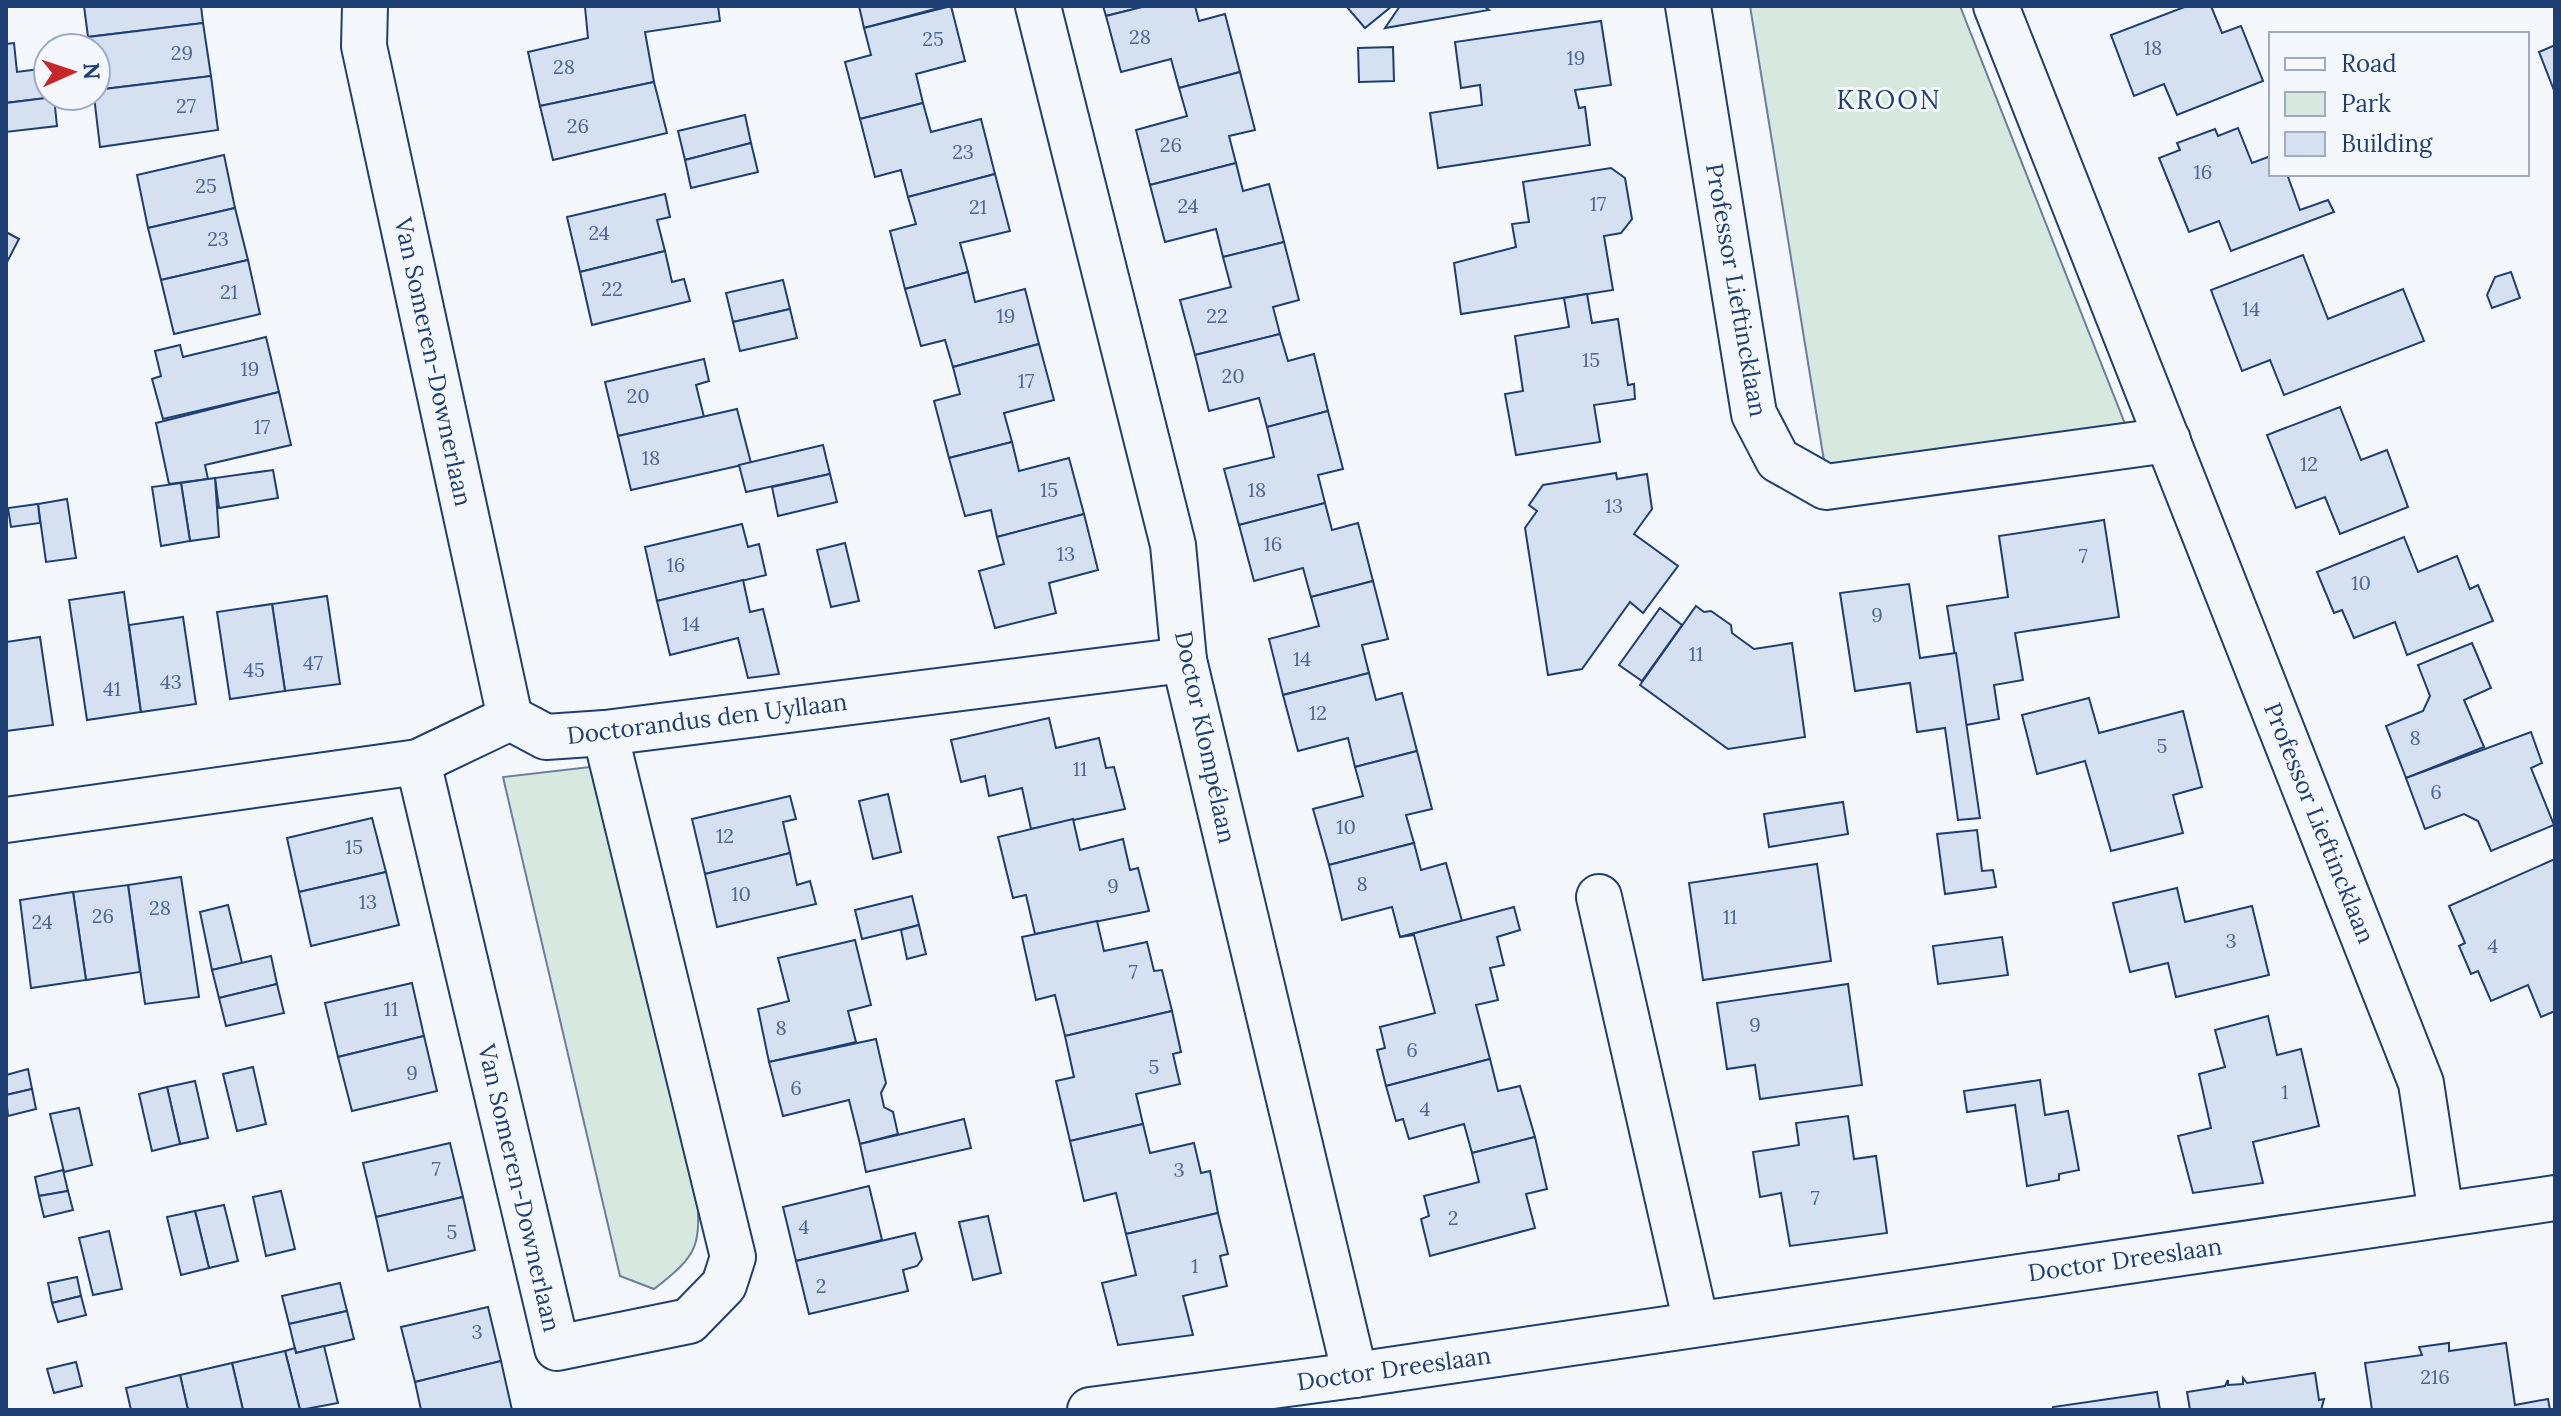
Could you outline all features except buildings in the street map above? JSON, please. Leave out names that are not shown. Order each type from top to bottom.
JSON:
[{"type":"street","name":"Van Someren-Downerlaan","points":[[365,6],[364,46],[510,718]]},
{"type":"street","name":"Doctor Klompélaan","points":[[1038,6],[1043,38],[1173,545],[1184,660],[1355,1375]]},
{"type":"street","name":"Professor Lieftincklaan","points":[[1688,6],[1754,414],[1778,460],[1826,487],[2168,440]]},
{"type":"street","name":"Professor Lieftincklaan","points":[[1996,6],[2421,1083],[2441,1214]]},
{"type":"street","name":"Doctorandus den Uyllaan","points":[[510,718],[546,737],[605,733],[1184,660]]},
{"type":"street","points":[[6,820],[418,762],[510,718]]},
{"type":"street","name":"Van Someren-Downerlaan","points":[[418,762],[557,1348],[689,1321],[724,1285],[733,1257],[605,733]]},
{"type":"street","points":[[1599,897],[1696,1323]]},
{"type":"street","name":"Doctor Dreeslaan","points":[[1090,1410],[1355,1375],[2555,1198]]},
{"type":"green space","points":[[1750,6],[1960,6],[2127,429],[1826,473]]},
{"type":"green space","points":[[607,765],[697,1188],[698,1223],[694,1246],[681,1266],[654,1289],[620,1276],[503,777]]},
{"type":"district","name":"KROON","points":[[1889,100]]}]
